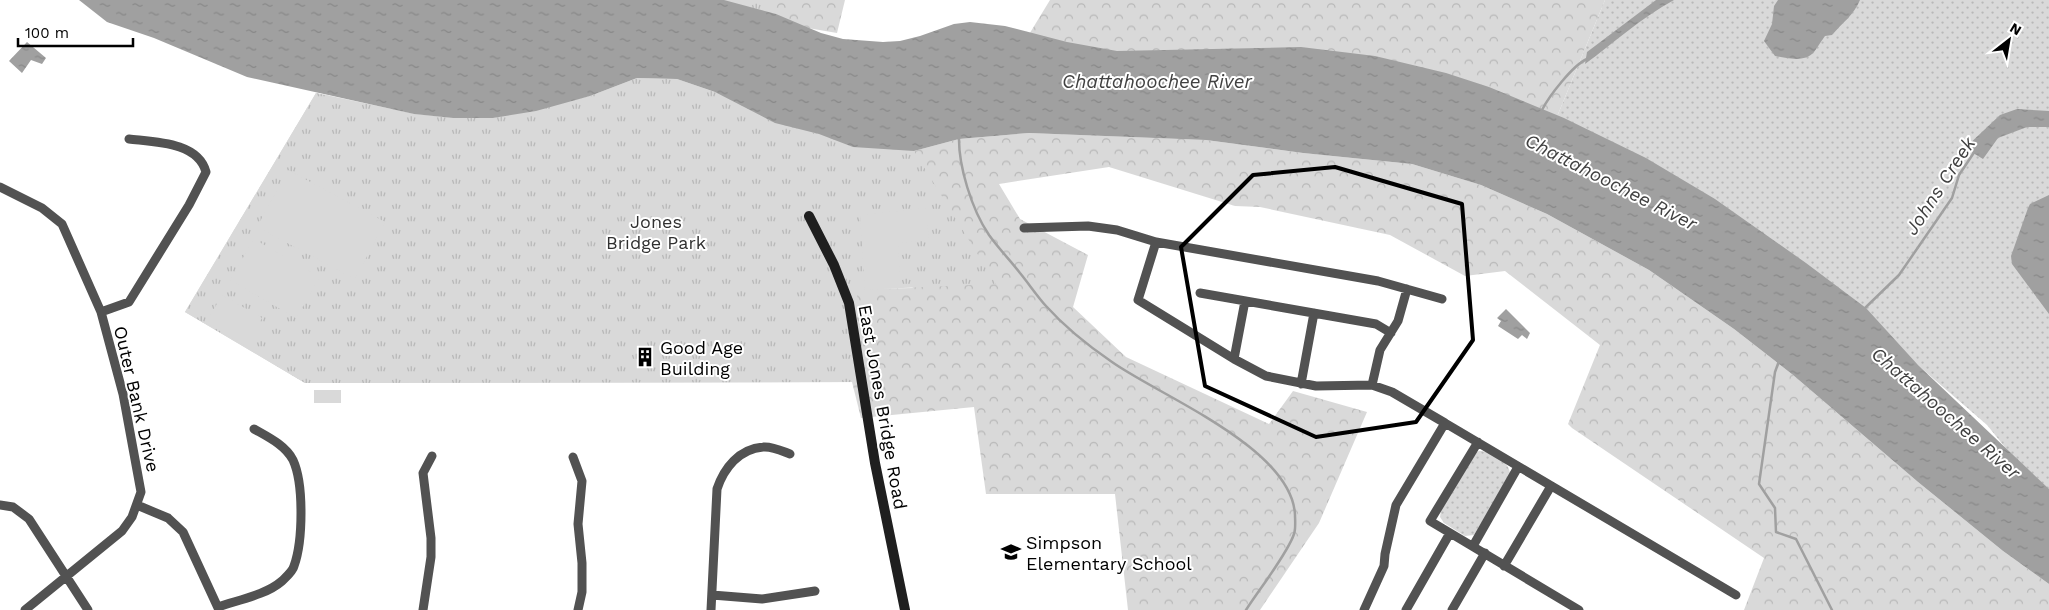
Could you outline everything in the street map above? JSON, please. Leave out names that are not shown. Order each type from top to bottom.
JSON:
[{"type":"street","points":[[101,312],[129,302],[189,205],[206,172],[203,164],[195,154],[164,143],[129,140]]},
{"type":"street","name":"Outer Bank Drive","points":[[0,187],[42,208],[62,224],[101,312],[126,413],[141,492],[132,517],[122,531],[25,610]]},
{"type":"street","name":"East Jones Bridge Road","points":[[810,216],[834,265],[848,302],[874,462],[905,610]]},
{"type":"street","points":[[1024,228],[1088,226],[1117,230],[1156,242],[1378,281],[1442,299]]},
{"type":"street","points":[[1156,242],[1138,300],[1234,359],[1266,376],[1301,384],[1316,386],[1372,385],[1392,392],[1736,595]]},
{"type":"street","points":[[1372,385],[1380,350],[1398,320],[1407,289]]},
{"type":"street","points":[[1200,293],[1376,324],[1390,333]]},
{"type":"street","points":[[1234,359],[1245,301]]},
{"type":"street","points":[[1301,384],[1314,313]]},
{"type":"street","points":[[1364,610],[1384,566],[1384,554],[1396,505],[1445,423]]},
{"type":"street","points":[[137,505],[168,518],[183,532],[219,608],[282,582],[294,567],[301,527],[299,478],[292,458],[274,440],[254,429]]},
{"type":"street","points":[[1478,442],[1430,521],[1579,610]]},
{"type":"street","points":[[711,610],[717,490],[722,474],[733,461],[749,450],[765,447],[790,454]]},
{"type":"street","points":[[423,610],[431,557],[431,538],[423,473],[432,456]]},
{"type":"street","points":[[574,457],[582,481],[578,524],[582,563],[582,592],[578,610]]},
{"type":"street","points":[[1473,546],[1518,467]]},
{"type":"street","points":[[1504,566],[1551,486]]},
{"type":"street","points":[[0,505],[13,508],[29,519],[88,610]]},
{"type":"street","points":[[1406,610],[1450,533]]},
{"type":"street","points":[[1452,610],[1485,554]]},
{"type":"street","points":[[712,595],[762,599],[815,591]]},
{"type":"highlighted area","points":[[1335,167],[1462,204],[1473,340],[1416,422],[1316,437],[1205,386],[1181,247],[1253,175]]},
{"type":"green space","points":[[698,0],[845,0],[837,33],[749,18]]},
{"type":"green space","points":[[730,0],[766,0],[764,18],[757,9]]},
{"type":"green space","points":[[1050,0],[1605,0],[1554,124],[1011,64]]},
{"type":"green space","points":[[1605,0],[2049,0],[2049,497],[2034,483],[1987,425],[1898,348],[1554,124]]},
{"type":"green space","name":"Jones Bridge Park","points":[[637,78],[677,79],[715,92],[775,123],[819,134],[853,147],[914,151],[996,284],[856,290],[873,382],[305,383],[185,312],[316,93],[414,114],[453,118],[493,118],[590,96]]},
{"type":"green space","points":[[715,92],[914,151],[959,139],[1029,133],[1206,140],[1303,153],[1412,164],[1481,185],[1547,214],[1649,270],[1734,329],[1793,375],[1918,482],[2003,551],[2049,584],[2049,610],[1744,610],[1764,558],[1568,424],[1600,345],[1505,271],[1465,276],[1390,235],[1260,207],[1235,206],[1109,167],[999,184],[1020,219],[1088,255],[1073,307],[1126,357],[1269,424],[1293,391],[1367,412],[1319,523],[1260,610],[1128,610],[1115,494],[986,494],[974,407],[861,418],[852,382],[305,383],[185,312],[316,93],[414,114],[453,118],[493,118]],"holes":[[[847,192],[913,288],[865,289]]]},
{"type":"green space","points":[[288,170],[385,222],[355,279],[257,227]]},
{"type":"green space","points":[[926,208],[929,240],[898,243],[901,288],[865,290],[860,215]]},
{"type":"green space","points":[[254,239],[320,277],[296,318],[230,280]]},
{"type":"green space","points":[[222,295],[262,318],[246,346],[206,323]]},
{"type":"green space","points":[[314,390],[341,390],[341,403],[314,403]]},
{"type":"green space","points":[[1484,451],[1499,458],[1507,466],[1510,475],[1474,535],[1465,536],[1444,523],[1440,517],[1441,511],[1475,453]]},
{"type":"water","name":"Chattahoochee River","points":[[79,0],[724,0],[776,14],[821,33],[843,39],[883,42],[900,41],[954,24],[970,22],[1005,26],[1067,42],[1117,51],[1301,47],[1375,56],[1446,73],[1489,87],[1564,118],[1646,158],[1715,199],[1866,308],[1918,365],[2049,489],[2049,584],[2003,551],[1918,482],[1793,375],[1734,329],[1649,270],[1547,214],[1481,185],[1412,164],[1303,153],[1206,140],[1029,133],[959,139],[914,151],[853,147],[819,134],[775,123],[715,92],[677,79],[637,78],[590,96],[536,111],[493,118],[453,118],[414,114],[247,77],[154,38],[107,22]]},
{"type":"water","points":[[1656,0],[1674,0],[1639,22],[1585,64],[1587,52]]},
{"type":"water","points":[[1778,0],[1860,0],[1848,19],[1832,35],[1825,36],[1814,52],[1806,58],[1795,59],[1775,56],[1764,41],[1772,24],[1774,6]]},
{"type":"water","points":[[27,42],[46,58],[42,64],[31,60],[22,73],[9,61]]},
{"type":"water","points":[[2017,109],[2049,111],[2049,127],[2027,127],[1998,138],[1983,159],[1965,148],[2000,115]]},
{"type":"water","points":[[2049,195],[2049,314],[2012,264],[2011,256],[2030,204]]},
{"type":"water","points":[[1506,309],[1530,333],[1527,339],[1522,335],[1518,339],[1498,326],[1501,321],[1497,318]]},
{"type":"waterway","points":[[1542,110],[1562,82],[1581,62],[1587,59]]},
{"type":"waterway","points":[[959,135],[959,147],[967,187],[983,225],[1046,306],[1078,336],[1112,362],[1220,426],[1248,446],[1272,468],[1288,491],[1295,515],[1294,534],[1291,542],[1246,610]]},
{"type":"waterway","name":"Johns Creek","points":[[1864,309],[1899,275],[1952,198],[1959,175],[1975,151]]},
{"type":"waterway","points":[[1779,361],[1775,372],[1759,484],[1775,508],[1776,532],[1796,539],[1832,610]]},
{"type":"place","name":"Good Age Building","points":[[645,357]]},
{"type":"place","name":"Simpson Elementary School","points":[[1011,552]]}]
